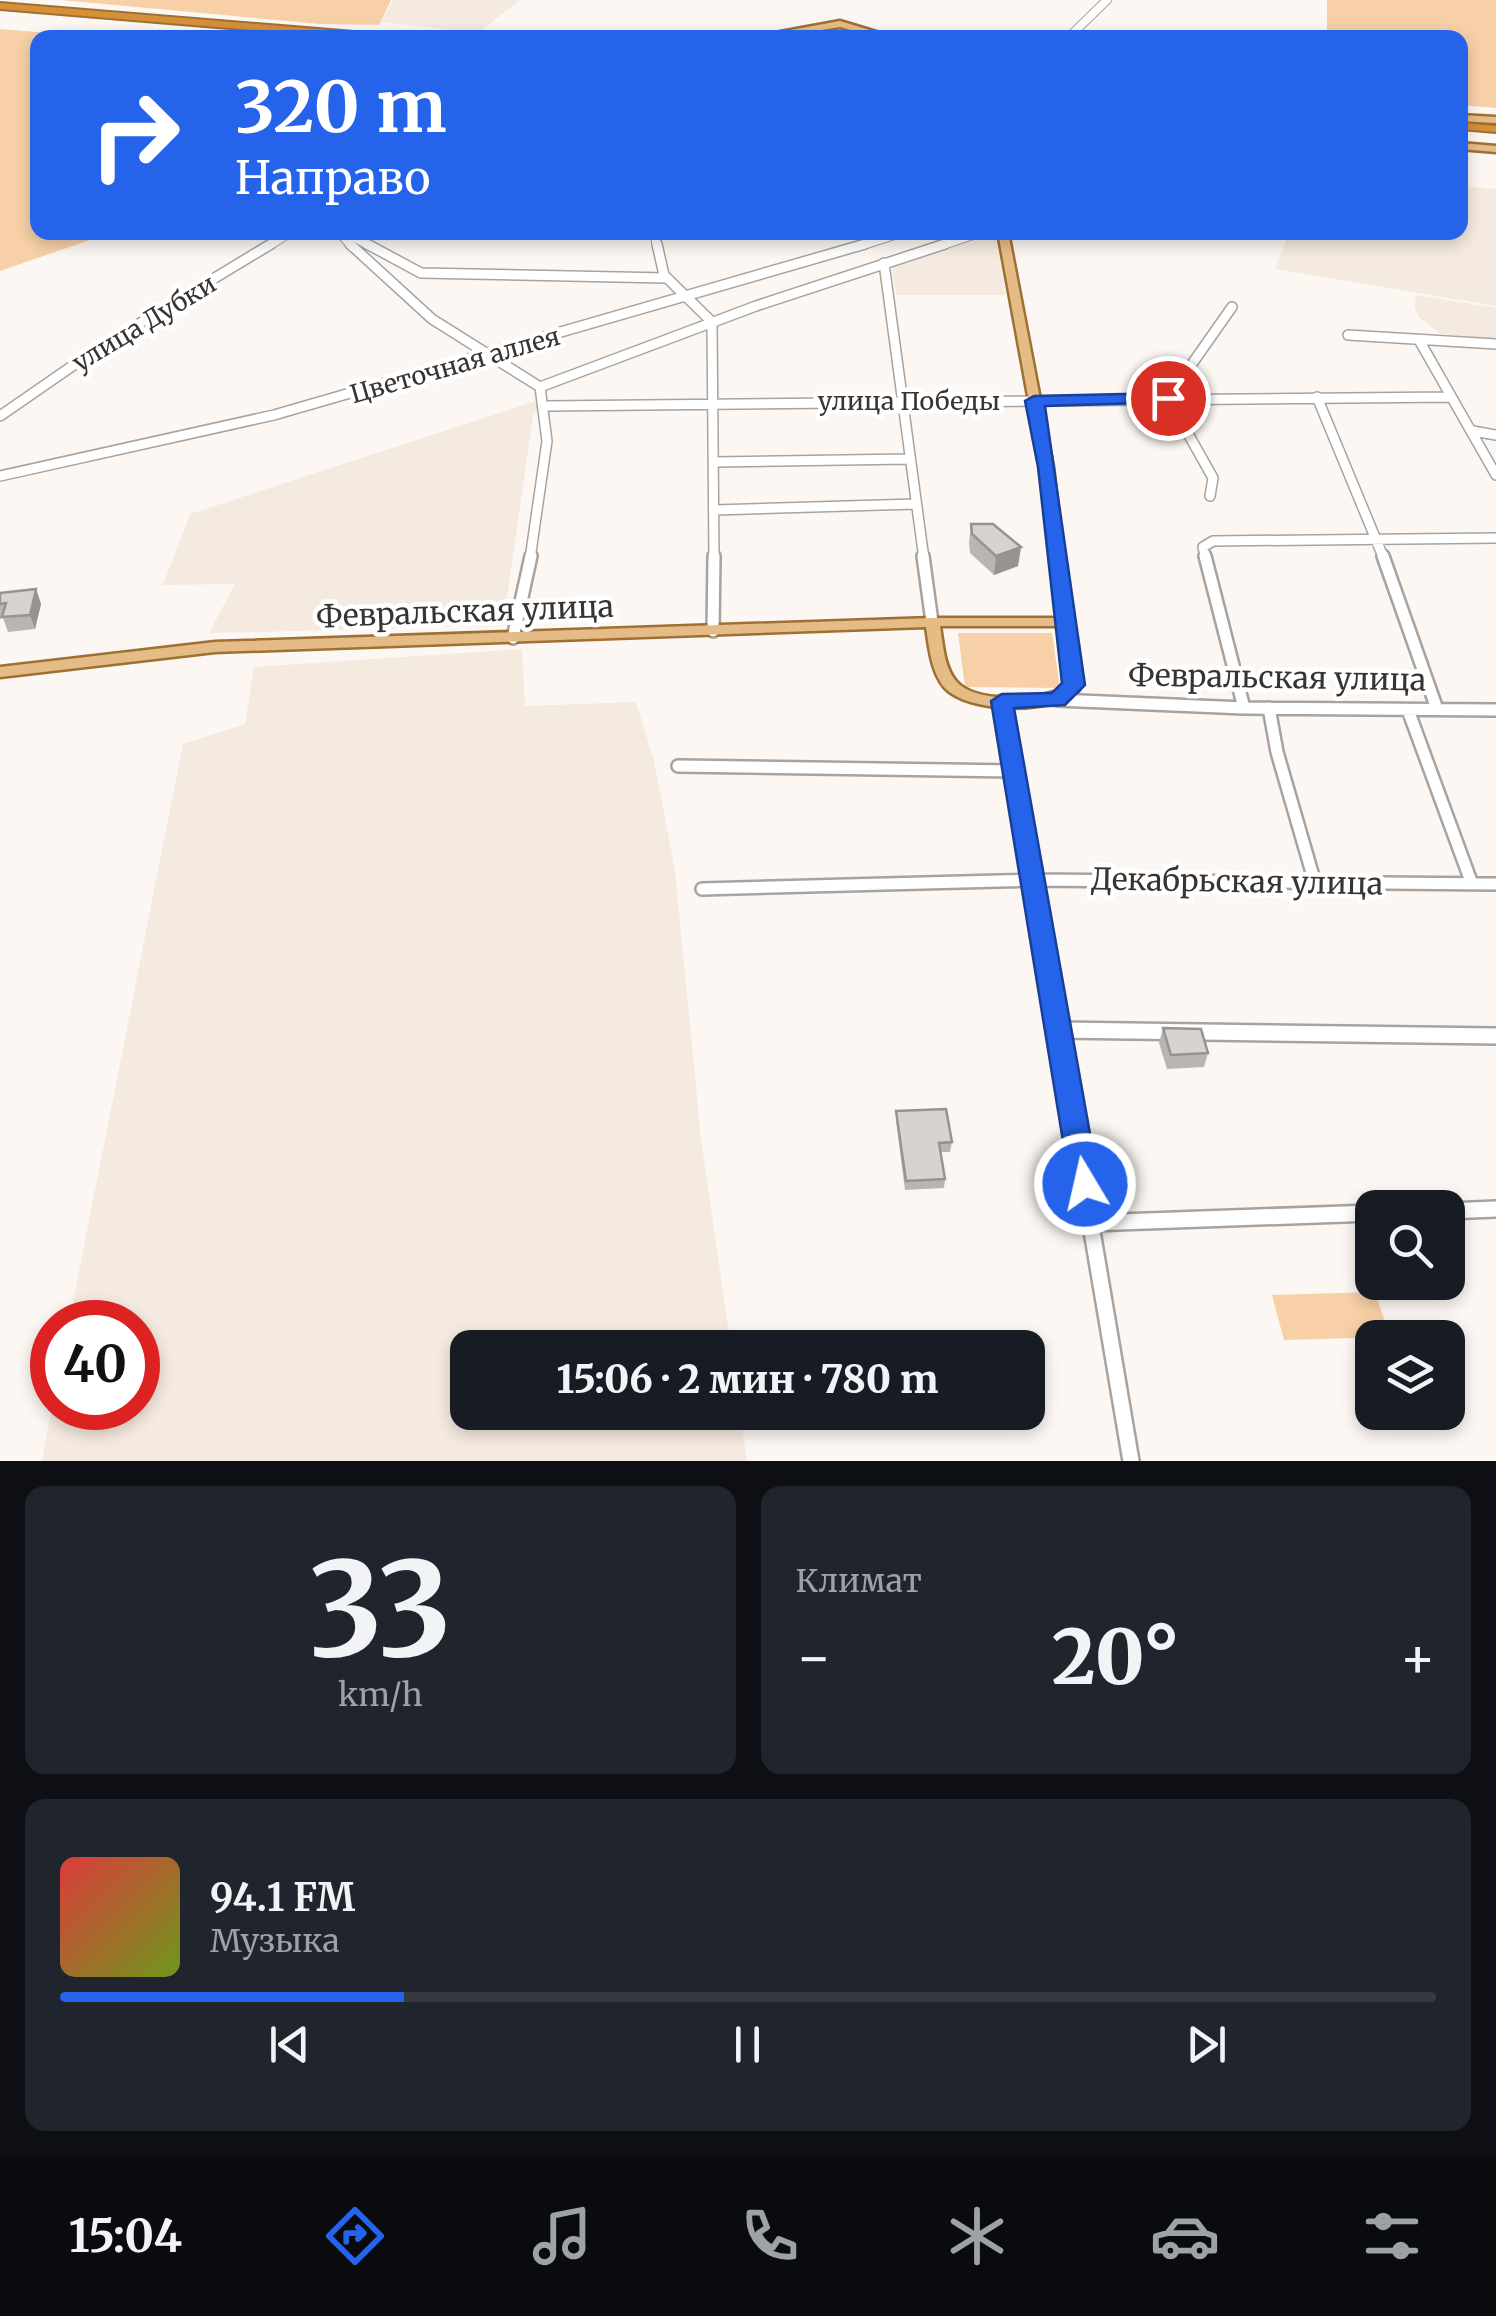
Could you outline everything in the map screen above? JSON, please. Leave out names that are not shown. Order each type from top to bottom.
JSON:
[{"type":"highway","points":[[0,9],[214,30]]},
{"type":"highway","points":[[0,9],[283,30]]},
{"type":"highway","points":[[1468,127],[1496,129]]},
{"type":"highway","points":[[1468,135],[1496,137]]},
{"type":"main road","points":[[799,30],[834,24],[859,30]]},
{"type":"main road","points":[[1468,118],[1496,120]]},
{"type":"main road","points":[[1468,147],[1496,149]]},
{"type":"main road","points":[[932,622],[948,682],[972,699],[1058,700],[1074,685],[1047,467],[1004,240]]},
{"type":"main road","name":"Февральская улица","points":[[0,672],[215,647],[932,622],[1064,622]]},
{"type":"street","points":[[1076,30],[1108,0]]},
{"type":"street","name":"улица Дубки","points":[[0,416],[94,350],[278,240]]},
{"type":"street","points":[[348,240],[397,296],[484,356],[540,387],[548,406],[546,464],[513,638]]},
{"type":"street","points":[[357,240],[421,273],[666,278]]},
{"type":"street","points":[[656,240],[666,278],[685,301],[712,322],[716,402],[713,632]]},
{"type":"street","name":"Цветочная аллея","points":[[0,476],[104,460],[685,301],[880,240]]},
{"type":"street","points":[[540,387],[712,322],[957,240]]},
{"type":"street","points":[[862,246],[884,263],[932,622]]},
{"type":"street","points":[[1210,496],[1212,478],[1168,398],[1232,307]]},
{"type":"street","points":[[1348,335],[1419,340],[1442,336],[1496,344]]},
{"type":"street","points":[[1419,340],[1496,475]]},
{"type":"street","points":[[1316,397],[1376,536],[1436,709]]},
{"type":"street","name":"улица Победы","points":[[548,406],[1450,397]]},
{"type":"street","points":[[1474,431],[1496,434]]},
{"type":"street","points":[[716,462],[908,459]]},
{"type":"street","points":[[715,510],[915,504]]},
{"type":"street","points":[[1244,708],[1203,547],[1213,541],[1376,536],[1496,538]]},
{"type":"street","name":"Февральская улица","points":[[1058,700],[1244,708],[1496,710]]},
{"type":"street","points":[[1002,701],[1131,1461]]},
{"type":"street","points":[[1269,708],[1272,741],[1302,824],[1315,883]]},
{"type":"street","points":[[1408,710],[1472,884]]},
{"type":"street","points":[[678,766],[1014,771]]},
{"type":"street","name":"Декабрьская улица","points":[[702,889],[1034,880],[1496,884]]},
{"type":"street","points":[[1059,1030],[1496,1036]]},
{"type":"street","points":[[1465,1210],[1496,1209]]},
{"type":"street","points":[[1091,1223],[1355,1214]]},
{"type":"shaded area","points":[[61,0],[391,0],[379,25],[320,24]]},
{"type":"shaded area","points":[[393,0],[520,0],[482,30],[381,22]]},
{"type":"shaded area","points":[[1327,0],[1496,0],[1496,108],[1468,106],[1468,30],[1327,30]]},
{"type":"shaded area","points":[[0,29],[30,32],[30,240],[90,240],[0,271]]},
{"type":"shaded area","points":[[1468,187],[1496,189],[1496,306],[1275,269],[1286,240],[1468,240]]},
{"type":"shaded area","points":[[975,240],[1000,240],[1005,295],[896,295],[892,267]]},
{"type":"shaded area","points":[[1417,295],[1496,308],[1496,342],[1439,333],[1419,317],[1414,307]]},
{"type":"shaded area","points":[[536,401],[540,408],[533,416],[503,626],[209,633],[235,584],[163,585],[190,514]]},
{"type":"shaded area","points":[[958,633],[1052,633],[1060,688],[965,687]]},
{"type":"shaded area","points":[[522,649],[525,706],[636,702],[654,761],[675,870],[701,1139],[729,1330],[450,1330],[450,1430],[742,1430],[747,1461],[42,1461],[48,1430],[160,1430],[160,1300],[73,1300],[183,744],[245,724],[254,667]]},
{"type":"shaded area","points":[[1355,1293],[1355,1300],[1378,1300],[1384,1320],[1355,1320],[1355,1338],[1284,1340],[1272,1295]]},
{"type":"building","points":[[971,524],[993,524],[1021,547],[996,556],[972,534]]},
{"type":"building","points":[[36,589],[30,615],[2,617],[6,603],[0,604],[0,593]]},
{"type":"building","points":[[1163,1028],[1201,1029],[1208,1053],[1171,1055]]},
{"type":"building","points":[[946,1109],[952,1142],[939,1143],[945,1179],[906,1181],[896,1111]]},
{"type":"route","points":[[1085,1184],[1002,701],[1058,700],[1074,685],[1047,467],[1034,401],[1168,398]]}]
